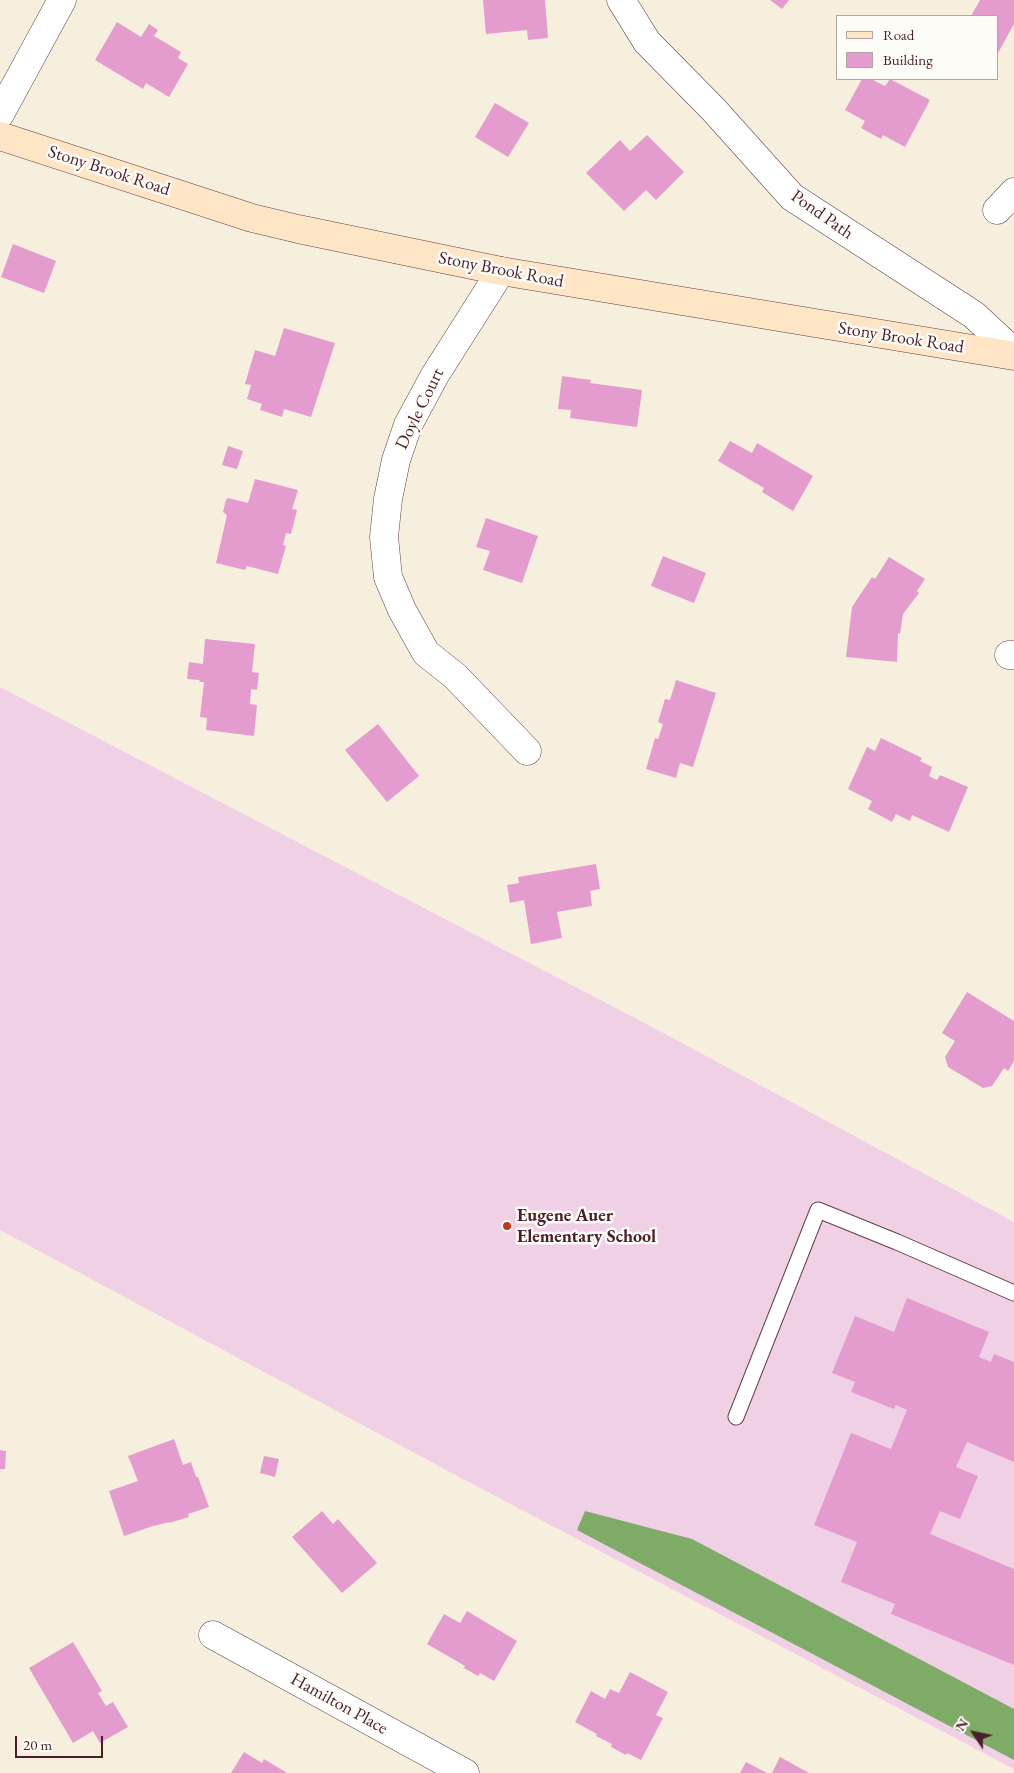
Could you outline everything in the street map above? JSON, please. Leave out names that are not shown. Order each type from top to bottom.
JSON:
[{"type":"main road","name":"Stony Brook Road","points":[[0,136],[252,218],[501,271],[1014,356]]},
{"type":"street","points":[[0,114],[62,0]]},
{"type":"street","name":"Pond Path","points":[[621,0],[647,42],[714,110],[792,197],[974,315],[1014,352]]},
{"type":"street","name":"Doyle Court","points":[[501,271],[435,375],[408,425],[396,460],[388,499],[384,537],[388,577],[402,610],[426,653],[455,676],[527,752]]},
{"type":"street","name":"Hamilton Place","points":[[213,1635],[465,1773]]},
{"type":"lane","points":[[736,1417],[818,1210],[1014,1293]]},
{"type":"shaded area","name":"Eugene Auer Elementary School","points":[[0,687],[656,1029],[1014,1222],[1014,1769],[463,1479],[0,1230]]},
{"type":"green space","points":[[585,1511],[692,1539],[1014,1709],[1014,1760],[577,1530]]},
{"type":"building","points":[[483,0],[545,0],[548,38],[528,40],[527,30],[486,34]]},
{"type":"building","points":[[770,0],[789,0],[782,9]]},
{"type":"building","points":[[980,0],[1014,0],[1014,24],[999,51],[999,15],[972,15]]},
{"type":"building","points":[[117,22],[141,37],[149,24],[158,30],[154,36],[181,52],[178,58],[188,64],[169,97],[146,83],[143,89],[95,60]]},
{"type":"building","points":[[861,80],[873,80],[885,86],[889,80],[892,80],[930,100],[905,147],[883,135],[881,139],[861,128],[865,121],[845,110]]},
{"type":"building","points":[[495,103],[529,123],[508,157],[475,137]]},
{"type":"building","points":[[647,135],[684,172],[656,200],[646,190],[624,211],[586,173],[620,140],[630,151]]},
{"type":"building","points":[[13,244],[56,261],[44,293],[1,277]]},
{"type":"building","points":[[284,328],[335,343],[311,417],[284,409],[282,417],[260,410],[262,404],[247,399],[251,385],[245,384],[255,350],[275,356]]},
{"type":"building","points":[[562,376],[591,380],[590,383],[642,390],[637,427],[570,418],[571,410],[558,409]]},
{"type":"building","points":[[730,441],[752,453],[757,443],[813,476],[793,511],[762,492],[764,488],[718,461]]},
{"type":"building","points":[[228,446],[243,451],[237,469],[222,465]]},
{"type":"building","points":[[255,479],[298,490],[292,509],[297,510],[291,534],[286,533],[283,545],[286,546],[278,574],[247,566],[245,570],[216,563],[227,515],[223,512],[226,500],[228,498],[248,503]]},
{"type":"building","points":[[486,518],[538,536],[522,583],[483,570],[490,551],[476,547]]},
{"type":"building","points":[[663,556],[706,573],[694,603],[651,586]]},
{"type":"building","points":[[889,557],[925,579],[917,591],[919,593],[903,614],[900,634],[898,633],[897,662],[846,657],[852,607],[872,577],[875,579]]},
{"type":"building","points":[[205,639],[255,644],[252,672],[259,673],[257,690],[251,689],[250,704],[257,705],[254,736],[206,730],[207,718],[200,717],[204,682],[187,679],[189,662],[203,664]]},
{"type":"building","points":[[676,680],[716,693],[693,767],[680,763],[676,778],[646,769],[655,738],[658,739],[663,724],[658,722],[665,699],[670,700]]},
{"type":"building","points":[[378,724],[419,776],[387,802],[345,750]]},
{"type":"building","points":[[881,738],[922,758],[920,761],[932,767],[929,776],[937,780],[940,775],[968,787],[949,832],[912,815],[910,821],[896,814],[892,822],[868,809],[872,801],[848,789],[867,747],[875,751]]},
{"type":"building","points":[[596,864],[600,889],[590,891],[592,906],[557,912],[562,938],[531,944],[524,900],[510,903],[507,885],[519,883],[518,877]]},
{"type":"building","points":[[967,992],[1014,1021],[1014,1061],[1008,1071],[1004,1068],[992,1086],[983,1088],[948,1067],[945,1057],[955,1041],[942,1033]]},
{"type":"building","points":[[907,1298],[989,1332],[979,1357],[991,1362],[994,1354],[1014,1362],[1014,1462],[967,1442],[956,1467],[978,1476],[960,1519],[940,1511],[930,1534],[1014,1569],[1014,1665],[891,1614],[895,1604],[841,1582],[857,1542],[814,1525],[851,1433],[891,1449],[907,1410],[896,1405],[894,1409],[851,1392],[855,1382],[832,1373],[855,1316],[894,1332]]},
{"type":"building","points":[[174,1439],[183,1465],[191,1462],[209,1507],[188,1514],[189,1517],[124,1536],[109,1491],[138,1481],[128,1456]]},
{"type":"building","points":[[0,1450],[6,1451],[5,1469],[0,1469]]},
{"type":"building","points":[[264,1456],[279,1459],[275,1477],[260,1473]]},
{"type":"building","points":[[322,1511],[333,1524],[338,1519],[377,1563],[342,1593],[292,1537]]},
{"type":"building","points":[[467,1611],[517,1641],[494,1681],[480,1673],[478,1676],[464,1668],[465,1666],[427,1644],[444,1614],[460,1623]]},
{"type":"building","points":[[73,1642],[102,1691],[98,1693],[106,1706],[113,1702],[128,1727],[100,1743],[93,1731],[73,1743],[29,1668]]},
{"type":"building","points":[[630,1672],[668,1692],[656,1715],[663,1718],[641,1760],[611,1747],[612,1744],[575,1722],[591,1691],[605,1699],[610,1689],[619,1693]]},
{"type":"building","points":[[244,1752],[262,1763],[264,1759],[287,1773],[231,1773]]},
{"type":"building","points":[[780,1757],[809,1773],[772,1773]]},
{"type":"building","points":[[746,1762],[767,1773],[740,1773]]},
{"type":"place","name":"Eugene Auer Elementary School","points":[[507,1226]]}]
